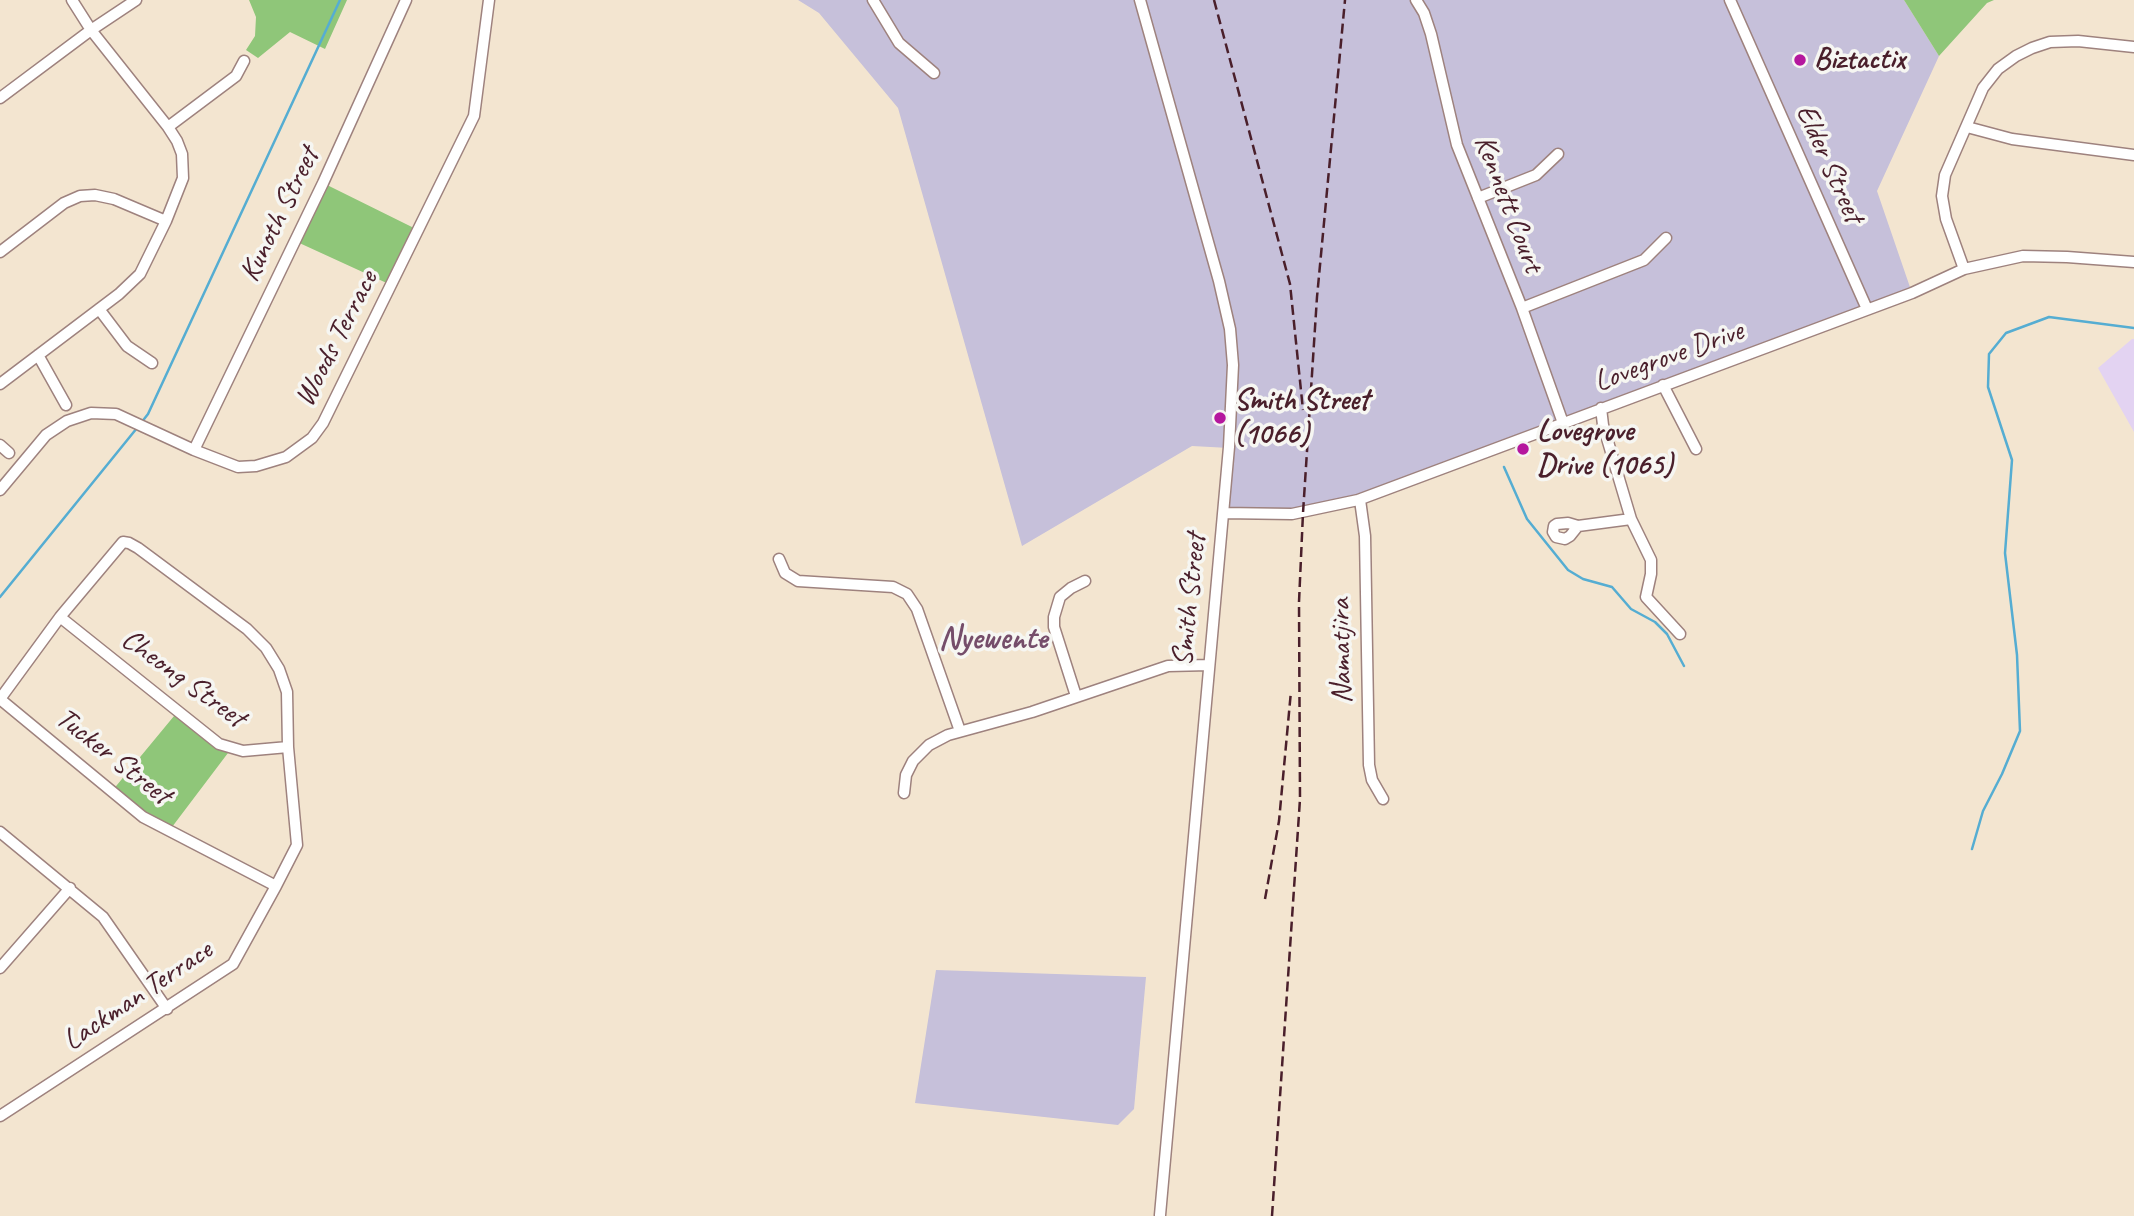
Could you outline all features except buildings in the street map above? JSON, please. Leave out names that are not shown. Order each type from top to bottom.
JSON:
[{"type":"street","points":[[0,384],[99,309],[140,274],[183,178],[182,154],[167,127],[91,30],[72,0]]},
{"type":"street","points":[[0,98],[136,0]]},
{"type":"street","name":"Kunoth Street","points":[[194,450],[323,183],[406,0]]},
{"type":"street","name":"Woods Terrace","points":[[0,490],[46,435],[67,421],[91,413],[116,414],[238,467],[257,466],[286,457],[312,438],[323,423],[474,116],[489,0]]},
{"type":"street","points":[[873,0],[899,43],[934,73]]},
{"type":"street","name":"Smith Street","points":[[1140,0],[1219,281],[1233,348],[1233,395],[1160,1214]]},
{"type":"street","name":"Kennett Court","points":[[1416,0],[1424,12],[1431,34],[1457,145],[1522,308],[1563,423]]},
{"type":"street","name":"Elder Street","points":[[1730,0],[1867,309]]},
{"type":"street","points":[[1964,270],[1946,219],[1942,196],[1945,175],[1983,88],[1998,69],[2016,56],[2050,42],[2078,41],[2134,47]]},
{"type":"street","points":[[167,127],[236,76],[244,61]]},
{"type":"street","points":[[1967,127],[2012,139],[2134,155]]},
{"type":"street","points":[[1478,198],[1536,175],[1558,154]]},
{"type":"street","points":[[0,252],[64,203],[80,196],[95,195],[114,199],[166,221]]},
{"type":"street","points":[[1522,308],[1644,260],[1666,238]]},
{"type":"street","name":"Lovegrove Drive","points":[[1223,513],[1292,514],[1360,500],[1912,293],[1964,270],[2023,256],[2134,262]]},
{"type":"street","points":[[99,309],[127,346],[152,363]]},
{"type":"street","points":[[38,355],[66,405]]},
{"type":"street","points":[[1663,385],[1696,449]]},
{"type":"street","points":[[1601,408],[1603,425],[1631,519],[1651,560],[1646,597],[1680,634]]},
{"type":"street","points":[[0,445],[9,453]]},
{"type":"street","name":"Namatjira","points":[[1360,500],[1365,536],[1368,752],[1372,780],[1383,799]]},
{"type":"street","points":[[1578,526],[1631,519]]},
{"type":"street","name":"Lackman Terrace","points":[[0,699],[60,617],[116,548],[123,542],[130,543],[247,629],[265,648],[279,669],[287,692],[288,747],[297,845],[233,964],[0,1116]]},
{"type":"street","points":[[779,559],[785,573],[798,581],[893,587],[907,594],[917,609],[960,731]]},
{"type":"street","points":[[1076,696],[1054,626],[1054,617],[1060,597],[1085,581]]},
{"type":"street","name":"Cheong Street","points":[[60,617],[219,744],[243,751],[288,747]]},
{"type":"street","points":[[904,793],[906,775],[914,760],[929,745],[960,731],[1008,719],[1173,665],[1209,665]]},
{"type":"street","name":"Tucker Street","points":[[0,699],[143,817],[276,886]]},
{"type":"street","points":[[0,832],[103,917],[167,1009]]},
{"type":"street","points":[[0,968],[70,888]]},
{"type":"shaded area","points":[[798,0],[1904,0],[1939,56],[1877,191],[1912,293],[1313,511],[1223,513],[1229,448],[1192,446],[1022,546],[898,108],[819,13]]},
{"type":"shaded area","points":[[2134,339],[2134,432],[2098,368]]},
{"type":"shaded area","points":[[936,970],[1146,977],[1134,1109],[1118,1125],[915,1103]]},
{"type":"green space","points":[[249,0],[347,0],[325,49],[290,32],[258,58],[246,50],[255,36],[256,17]]},
{"type":"green space","points":[[1904,0],[1994,0],[1987,3],[1939,56]]},
{"type":"green space","points":[[323,183],[418,230],[391,285],[295,241]]},
{"type":"green space","points":[[179,710],[231,749],[169,831],[112,791]]},
{"type":"waterway","points":[[141,423],[148,414],[340,0]]},
{"type":"waterway","points":[[1972,849],[1983,811],[2020,731],[2017,655],[2005,553],[2012,460],[1988,387],[1989,354],[2006,333],[2049,317],[2134,328]]},
{"type":"waterway","points":[[0,597],[137,428]]},
{"type":"waterway","points":[[1504,467],[1527,519],[1568,570],[1583,579],[1612,587],[1631,609],[1655,622],[1667,634],[1684,666]]},
{"type":"railway","points":[[1214,0],[1290,284],[1303,410]]},
{"type":"railway","points":[[1272,1216],[1300,799],[1299,602],[1303,513],[1317,297],[1345,0]]},
{"type":"railway","points":[[1265,899],[1279,821],[1291,691]]},
{"type":"place","name":"Biztactix","points":[[1800,60]]},
{"type":"place","name":"Smith Street (1066)","points":[[1220,418]]},
{"type":"place","name":"Lovegrove Drive (1065)","points":[[1523,449]]},
{"type":"district","name":"Nyewente","points":[[993,639]]}]
